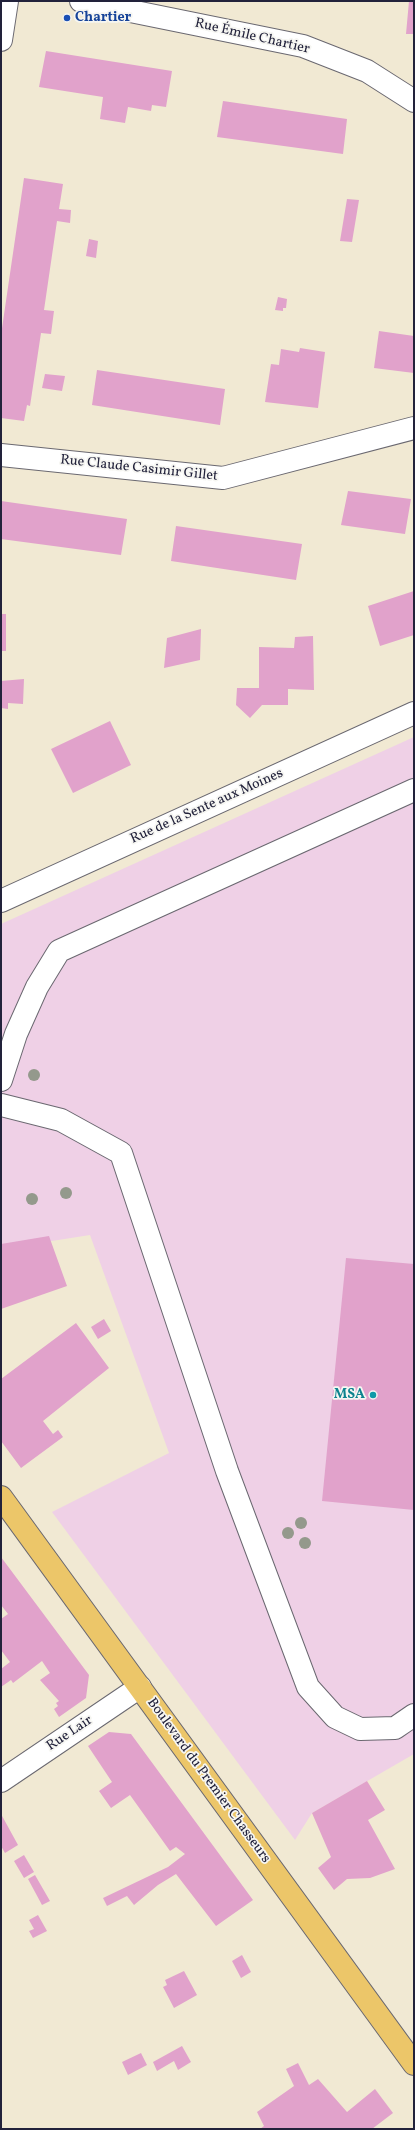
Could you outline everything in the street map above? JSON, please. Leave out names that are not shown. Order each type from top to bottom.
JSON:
[{"type":"main road","name":"Boulevard du Premier Chasseurs","points":[[1,1498],[414,2064]]},
{"type":"street","points":[[1,40],[6,1]]},
{"type":"street","name":"Rue Émile Chartier","points":[[81,1],[303,46],[367,71],[414,101]]},
{"type":"street","name":"Rue Claude Casimir Gillet","points":[[1,455],[223,478],[414,428]]},
{"type":"street","name":"Rue de la Sente aux Moines","points":[[1,901],[414,713]]},
{"type":"street","points":[[1,1080],[16,1034],[37,987],[59,951],[414,790]]},
{"type":"street","points":[[1,1105],[61,1120],[121,1153],[228,1471],[308,1687],[335,1717],[360,1729],[395,1728],[414,1715]]},
{"type":"street","name":"Rue Lair","points":[[1,1780],[140,1687]]},
{"type":"shaded area","points":[[414,737],[414,1754],[312,1813],[295,1840],[52,1512],[169,1453],[90,1235],[1,1249],[1,924]]},
{"type":"building","points":[[409,1],[414,1],[414,34],[406,34]]},
{"type":"building","points":[[46,51],[172,71],[166,107],[152,105],[151,111],[128,107],[125,123],[100,119],[103,97],[39,87]]},
{"type":"building","points":[[223,101],[347,119],[343,154],[217,137]]},
{"type":"building","points":[[24,178],[63,184],[59,209],[71,210],[70,223],[57,221],[44,310],[54,311],[51,334],[41,333],[30,406],[27,405],[24,421],[1,418],[1,335]]},
{"type":"building","points":[[347,199],[359,200],[352,242],[340,241]]},
{"type":"building","points":[[89,239],[98,241],[96,258],[86,256]]},
{"type":"building","points":[[278,297],[287,299],[286,308],[283,308],[283,311],[275,310]]},
{"type":"building","points":[[379,331],[414,336],[414,373],[374,368]]},
{"type":"building","points":[[300,348],[325,352],[318,408],[265,402],[271,364],[279,365],[281,349],[299,352]]},
{"type":"building","points":[[97,370],[225,389],[220,425],[92,405]]},
{"type":"building","points":[[45,374],[65,376],[62,391],[42,388]]},
{"type":"building","points":[[348,491],[411,499],[405,534],[341,525]]},
{"type":"building","points":[[1,501],[127,519],[121,555],[1,539]]},
{"type":"building","points":[[176,526],[302,544],[296,580],[171,561]]},
{"type":"building","points":[[414,591],[414,635],[380,646],[368,606]]},
{"type":"building","points":[[1,614],[6,614],[6,651],[1,651]]},
{"type":"building","points":[[201,629],[200,660],[164,668],[167,638]]},
{"type":"building","points":[[313,636],[314,690],[288,689],[288,705],[262,705],[250,718],[236,705],[237,688],[259,688],[259,647],[294,648],[295,637]]},
{"type":"building","points":[[24,679],[23,704],[8,703],[8,709],[1,708],[1,681]]},
{"type":"building","points":[[110,721],[131,765],[73,793],[51,749]]},
{"type":"building","points":[[49,1236],[67,1286],[1,1309],[1,1244]]},
{"type":"building","name":"MSA","points":[[346,1258],[414,1264],[414,1510],[322,1501]]},
{"type":"building","points":[[104,1319],[111,1331],[98,1339],[91,1327]]},
{"type":"building","points":[[76,1323],[109,1368],[43,1421],[53,1434],[58,1430],[63,1437],[21,1468],[1,1441],[1,1379]]},
{"type":"building","points":[[1,1557],[89,1675],[86,1698],[59,1717],[54,1709],[58,1706],[56,1703],[59,1701],[40,1680],[50,1673],[42,1661],[13,1683],[11,1680],[1,1687],[1,1669],[10,1662],[1,1650],[1,1619],[8,1614],[1,1605]]},
{"type":"building","points":[[109,1732],[131,1734],[253,1900],[216,1926],[176,1874],[158,1885],[134,1905],[127,1896],[107,1906],[103,1898],[168,1867],[185,1854],[176,1847],[170,1851],[130,1795],[111,1808],[99,1791],[112,1782],[88,1746]]},
{"type":"building","points":[[367,1781],[385,1810],[368,1820],[395,1869],[370,1878],[347,1879],[334,1890],[318,1868],[331,1857],[312,1813]]},
{"type":"building","points":[[1,1814],[18,1845],[5,1853],[1,1846]]},
{"type":"building","points":[[24,1855],[34,1872],[24,1878],[14,1861]]},
{"type":"building","points":[[35,1875],[50,1901],[42,1905],[28,1879]]},
{"type":"building","points":[[38,1915],[47,1931],[33,1938],[29,1931],[34,1929],[29,1920]]},
{"type":"building","points":[[242,1955],[251,1972],[241,1978],[232,1961]]},
{"type":"building","points":[[184,1971],[197,1995],[174,2008],[163,1987],[167,1985],[165,1980]]},
{"type":"building","points":[[182,2046],[191,2062],[178,2070],[174,2061],[157,2071],[153,2062]]},
{"type":"building","points":[[141,2053],[147,2065],[128,2075],[122,2062]]},
{"type":"building","points":[[298,2063],[309,2085],[318,2079],[347,2112],[375,2089],[393,2113],[372,2129],[260,2129],[264,2126],[257,2112],[294,2086],[286,2069]]},
{"type":"place","name":"Chartier","points":[[67,18]]},
{"type":"place","name":"MSA","points":[[373,1395]]}]
